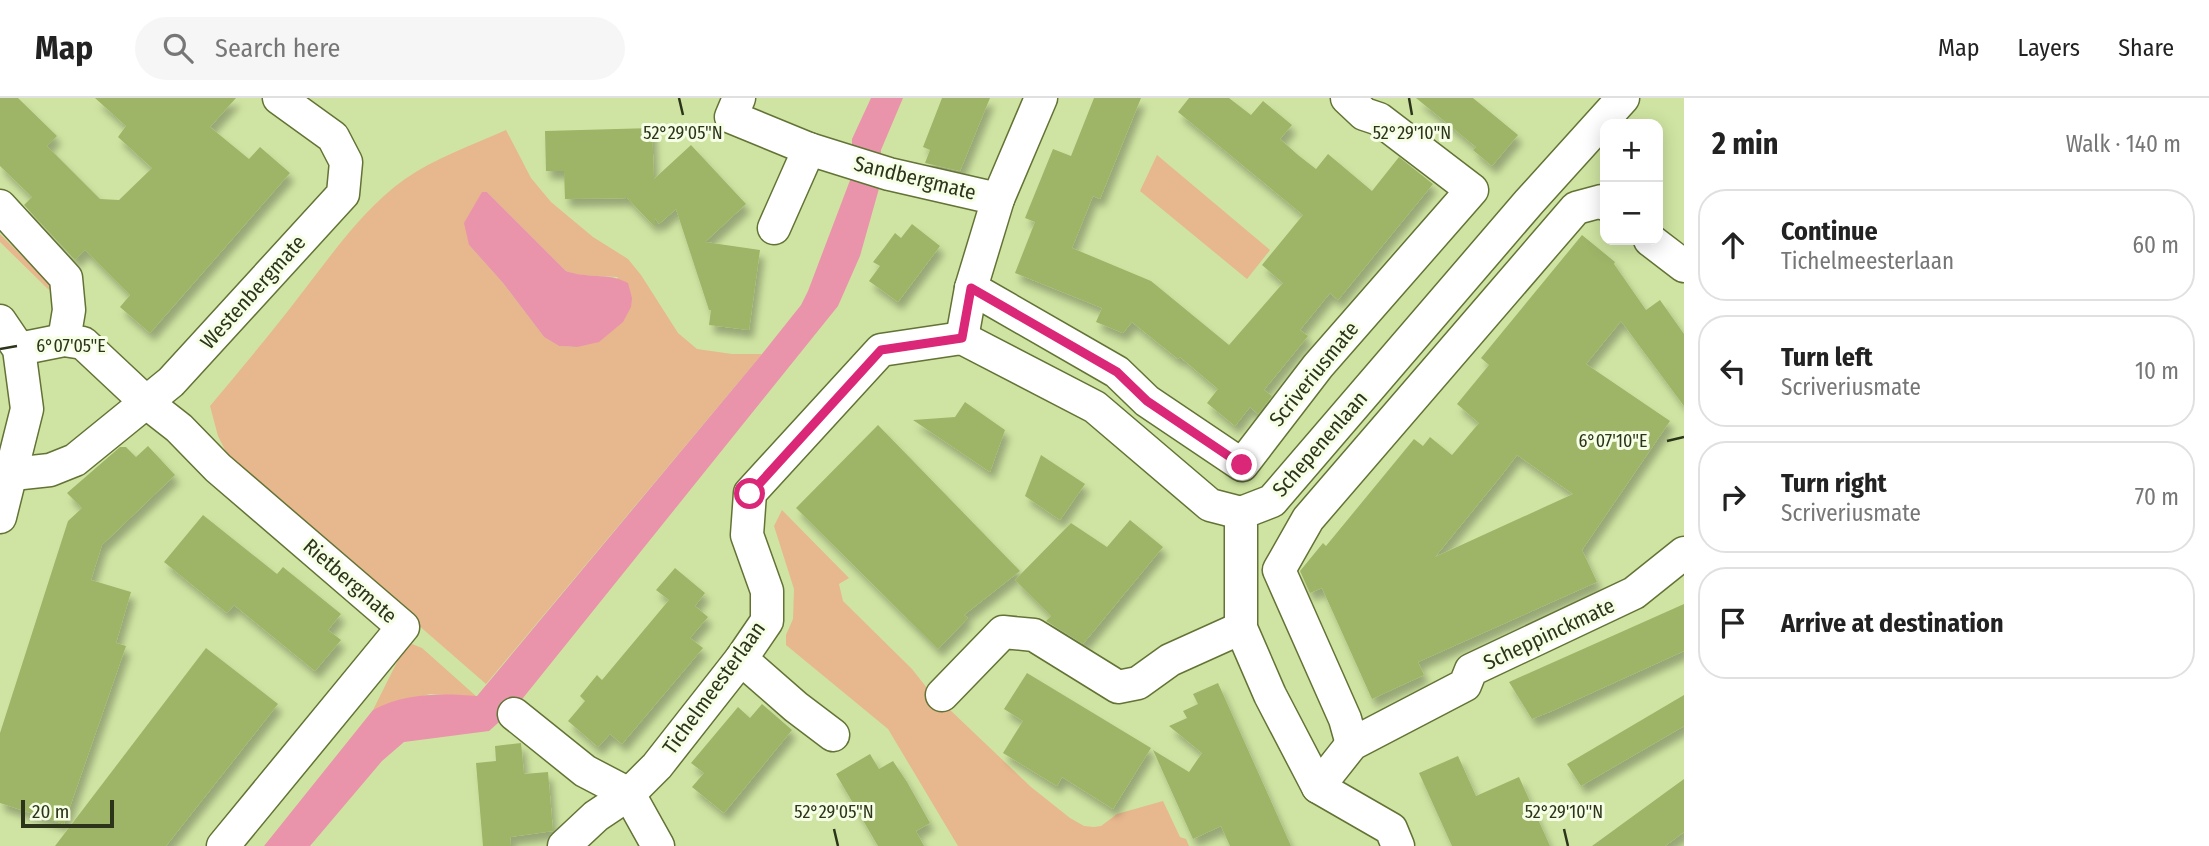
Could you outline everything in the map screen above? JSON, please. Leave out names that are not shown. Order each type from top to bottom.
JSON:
[{"type":"street","name":"Westenbergmate","points":[[13,474],[50,470],[75,460],[171,382],[343,194],[346,162],[333,137],[279,98]]},
{"type":"street","name":"Sandbergmate","points":[[739,98],[731,117],[808,149],[889,174],[998,199],[1041,98]]},
{"type":"street","name":"Scriveriusmate","points":[[971,288],[1117,372],[1147,401],[1242,465],[1318,366],[1472,190],[1379,119],[1364,114],[1347,98]]},
{"type":"street","name":"Schepenenlaan","points":[[1241,513],[1272,501],[1530,201],[1623,98]]},
{"type":"street","points":[[774,228],[808,149]]},
{"type":"street","points":[[998,199],[971,288],[962,338],[1096,407],[1210,505],[1241,513],[1241,628],[1270,695],[1318,788],[1391,829],[1398,846]]},
{"type":"street","name":"Schepenenlaan","points":[[1352,744],[1345,719],[1279,570],[1308,519],[1576,208],[1600,203]]},
{"type":"street","points":[[0,206],[66,278],[69,310],[64,340]]},
{"type":"street","points":[[1657,245],[1684,266]]},
{"type":"street","points":[[0,321],[19,349],[27,410],[0,517]]},
{"type":"street","name":"Tichelmeesterlaan","points":[[564,846],[596,816],[629,794],[657,766],[741,659],[767,621],[767,591],[747,535],[750,494],[881,350],[962,338]]},
{"type":"street","points":[[19,349],[64,340],[83,343],[147,402]]},
{"type":"street","name":"Rietbergmate","points":[[147,402],[179,428],[218,468],[403,627],[223,846]]},
{"type":"street","name":"Scheppinckmate","points":[[1318,788],[1352,744],[1465,685],[1471,670],[1634,593],[1684,554]]},
{"type":"street","points":[[942,695],[1003,632],[1034,635],[1118,687],[1138,683],[1170,660],[1241,628]]},
{"type":"street","points":[[741,659],[833,735]]},
{"type":"street","points":[[514,714],[585,771],[629,794],[658,846]]},
{"type":"shaded area","points":[[871,98],[903,98],[881,150],[880,185],[860,256],[838,306],[515,708],[489,731],[404,742],[382,761],[310,846],[264,846],[373,710],[410,697],[477,696],[762,354],[801,305],[808,291],[852,175],[852,139]]},
{"type":"shaded area","points":[[506,130],[531,178],[551,202],[593,237],[628,259],[678,333],[697,349],[732,354],[762,354],[486,684],[231,462],[218,436],[210,406],[349,232],[376,204],[417,171]],"holes":[[[482,192],[487,192],[566,271],[577,275],[618,277],[577,347],[559,346],[544,337],[503,283],[469,245]]]},
{"type":"shaded area","points":[[1157,155],[1270,250],[1247,279],[1140,191]]},
{"type":"shaded area","points":[[482,192],[487,192],[566,271],[628,283],[632,298],[631,307],[623,322],[599,342],[577,347],[559,346],[544,337],[503,283],[469,245],[464,223]]},
{"type":"shaded area","points":[[0,234],[49,283],[57,282],[55,292],[48,289],[0,242]]},
{"type":"shaded area","points":[[782,510],[849,578],[839,584],[843,601],[912,669],[927,688],[1031,787],[1084,826],[1101,826],[1117,814],[1163,801],[1180,837],[1186,839],[1189,846],[958,846],[888,729],[786,645],[786,635],[793,619],[794,589],[774,526]]},
{"type":"shaded area","points":[[407,642],[422,648],[477,697],[430,694],[373,710]]},
{"type":"building","points":[[0,98],[18,98],[57,136],[47,146],[100,199],[119,200],[152,168],[118,137],[126,126],[95,98],[236,98],[210,127],[249,159],[260,147],[290,173],[150,333],[120,307],[130,295],[85,250],[75,260],[24,205],[32,197],[0,166]]},
{"type":"building","points":[[942,98],[990,98],[960,171],[925,163],[930,150],[923,147]]},
{"type":"building","points":[[1094,98],[1141,98],[1100,199],[1093,196],[1072,248],[1151,281],[1229,345],[1283,283],[1262,265],[1303,215],[1178,112],[1189,98],[1229,98],[1251,115],[1263,101],[1292,125],[1280,139],[1298,155],[1316,169],[1328,154],[1372,191],[1399,157],[1433,184],[1338,300],[1330,293],[1300,330],[1308,336],[1264,390],[1272,396],[1258,414],[1250,407],[1235,426],[1207,403],[1218,389],[1132,322],[1123,333],[1096,322],[1102,308],[1015,273],[1035,222],[1025,218],[1053,149],[1071,156]]},
{"type":"building","points":[[1416,98],[1473,98],[1518,135],[1492,166],[1473,150],[1476,147]]},
{"type":"building","points":[[652,128],[654,179],[691,145],[746,204],[705,242],[760,250],[749,330],[709,325],[711,310],[676,209],[659,224],[655,218],[655,227],[627,198],[565,199],[564,171],[546,171],[545,131]]},
{"type":"building","points":[[912,224],[940,246],[898,302],[869,281],[880,266],[873,262],[895,233],[901,238]]},
{"type":"building","points":[[1582,235],[1615,262],[1646,310],[1660,300],[1684,334],[1684,406],[1621,321],[1586,364],[1670,421],[1582,550],[1597,582],[1418,662],[1424,675],[1372,699],[1322,588],[1310,593],[1300,571],[1323,543],[1326,546],[1414,439],[1423,446],[1430,437],[1452,455],[1479,423],[1457,404],[1489,365],[1481,358]],"holes":[[[1517,455],[1573,494],[1435,557]]]},
{"type":"building","points":[[965,402],[1005,430],[990,472],[913,420],[955,417]]},
{"type":"building","points":[[878,425],[1020,571],[964,615],[968,618],[938,649],[796,508]]},
{"type":"building","points":[[148,446],[175,475],[102,545],[91,580],[131,592],[116,643],[126,646],[64,824],[0,803],[0,733],[68,521],[82,508],[67,493],[120,447],[126,447],[136,457]]},
{"type":"building","points":[[1041,455],[1085,484],[1060,520],[1025,496]]},
{"type":"building","points":[[203,515],[277,574],[283,567],[341,614],[328,630],[341,640],[315,671],[234,605],[227,613],[164,562]]},
{"type":"building","points":[[1130,520],[1163,547],[1083,644],[1046,621],[1051,616],[1015,580],[1071,523],[1107,547]]},
{"type":"building","points":[[675,568],[705,593],[695,606],[708,617],[690,638],[703,648],[622,744],[610,734],[598,747],[568,721],[585,701],[580,696],[597,675],[602,680],[669,600],[656,590]]},
{"type":"building","points":[[1684,604],[1684,651],[1552,711],[1532,719],[1509,682]]},
{"type":"building","points":[[206,648],[278,704],[166,846],[55,846]]},
{"type":"building","points":[[1027,673],[1151,748],[1113,809],[1062,777],[1057,786],[1003,753],[1023,721],[1004,709]]},
{"type":"building","points":[[1218,683],[1291,846],[1230,846],[1221,826],[1193,839],[1153,750],[1189,772],[1202,753],[1169,726],[1187,718],[1183,711],[1198,704],[1193,694]]},
{"type":"building","points":[[1684,695],[1684,726],[1581,786],[1567,764]]},
{"type":"building","points":[[762,704],[792,730],[724,813],[692,787],[704,773],[691,763],[738,707],[750,718]]},
{"type":"building","points":[[521,743],[524,774],[548,772],[553,831],[510,837],[511,846],[483,846],[476,763],[496,761],[495,746]]},
{"type":"building","points":[[870,754],[879,769],[893,761],[907,782],[930,823],[916,831],[924,846],[878,846],[836,774]]},
{"type":"building","points":[[1458,756],[1476,796],[1519,777],[1550,846],[1452,846],[1419,773]]},
{"type":"building","points":[[1684,779],[1684,832],[1665,846],[1592,846]]},
{"type":"route","points":[[750,494],[881,350],[962,338],[971,288],[1117,372],[1147,401],[1242,465]]}]
